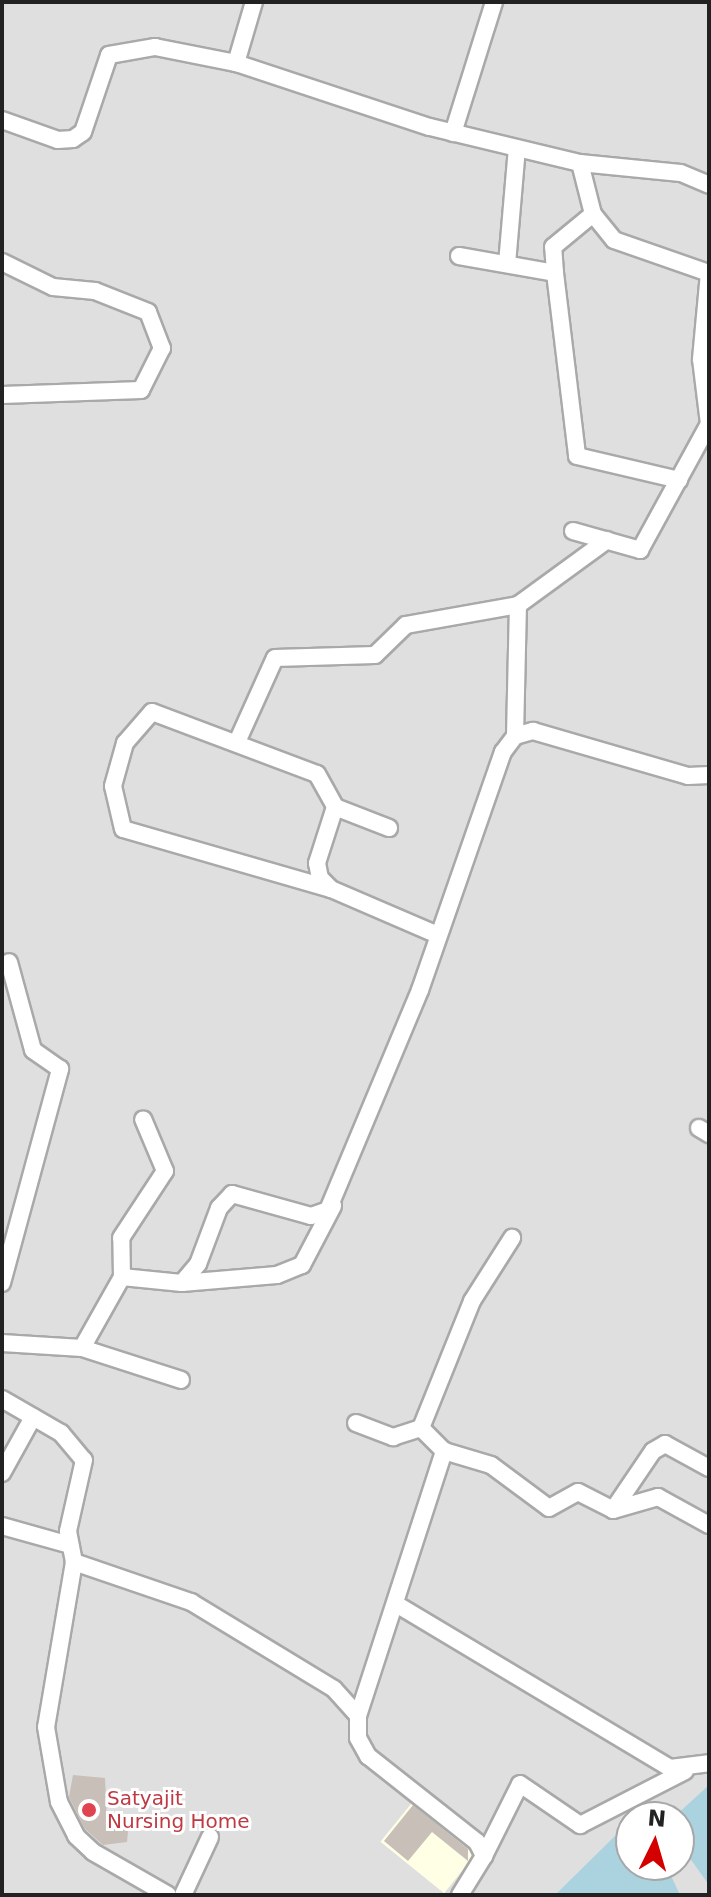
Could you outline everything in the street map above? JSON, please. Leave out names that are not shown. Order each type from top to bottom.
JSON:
[{"type":"street","points":[[236,63],[254,2]]},
{"type":"street","points":[[453,133],[494,2]]},
{"type":"street","points":[[2,120],[58,140],[73,139],[83,132],[100,69],[109,55],[130,48],[236,63],[453,133],[580,163],[672,171],[709,185]]},
{"type":"street","points":[[507,264],[517,148]]},
{"type":"street","points":[[573,531],[640,550],[709,424],[701,359],[709,273],[614,240],[593,214],[580,163]]},
{"type":"street","points":[[593,214],[553,247],[577,456],[679,480]]},
{"type":"street","points":[[459,256],[555,273]]},
{"type":"street","points":[[2,262],[53,287],[95,291],[148,312],[162,348],[141,390],[2,395]]},
{"type":"street","points":[[237,742],[275,658],[375,655],[406,625],[518,605],[607,540]]},
{"type":"street","points":[[122,1277],[182,1283],[277,1275],[302,1265],[339,1194],[438,935],[503,752],[515,736],[518,605]]},
{"type":"street","points":[[389,828],[335,807],[317,774],[152,712],[125,743],[113,786],[123,829],[331,889],[438,935]]},
{"type":"street","points":[[515,736],[533,731],[688,776],[709,775]]},
{"type":"street","points":[[331,889],[317,863],[335,807]]},
{"type":"street","points":[[2,1283],[60,1069],[33,1050],[9,962]]},
{"type":"street","points":[[82,1348],[122,1277],[121,1238],[165,1171],[143,1119]]},
{"type":"street","points":[[182,1283],[198,1264],[219,1208],[232,1194],[311,1216],[328,1210],[339,1194]]},
{"type":"street","points":[[421,1428],[472,1301],[512,1238]]},
{"type":"street","points":[[2,1343],[82,1348],[181,1380]]},
{"type":"street","points":[[2,1399],[76,1445],[84,1460],[70,1545],[74,1562],[49,1693],[49,1768],[76,1836],[168,1895]]},
{"type":"street","points":[[2,1473],[33,1417]]},
{"type":"street","points":[[356,1423],[393,1437],[421,1428]]},
{"type":"street","points":[[421,1428],[444,1451],[491,1465],[549,1508],[578,1492],[613,1510],[658,1497],[709,1525]]},
{"type":"street","points":[[613,1510],[653,1451],[665,1444],[709,1468]]},
{"type":"street","points":[[444,1451],[358,1716],[358,1738],[368,1756],[477,1842],[484,1856]]},
{"type":"street","points":[[2,1526],[70,1545]]},
{"type":"street","points":[[74,1562],[191,1602],[334,1689],[358,1716]]},
{"type":"street","points":[[396,1604],[685,1771]]},
{"type":"street","points":[[460,1895],[484,1856],[520,1784],[580,1825],[685,1771],[709,1763]]},
{"type":"street","points":[[183,1895],[210,1837]]},
{"type":"shaded area","points":[[2,2],[709,2],[709,1895],[2,1895]]},
{"type":"shaded area","points":[[415,1799],[479,1851],[444,1893],[380,1842]]},
{"type":"water","points":[[709,1785],[709,1885],[695,1865],[695,1801],[692,1801]]},
{"type":"water","points":[[615,1836],[615,1881],[673,1881],[680,1895],[555,1895]]},
{"type":"building","name":"Satyajit Nursing Home","points":[[73,1775],[105,1778],[107,1821],[129,1821],[127,1842],[103,1845],[85,1829],[69,1797]]},
{"type":"building","points":[[413,1805],[468,1849],[468,1861],[432,1832],[408,1861],[384,1841]]},
{"type":"place","name":"Satyajit Nursing Home","points":[[89,1810]]}]
